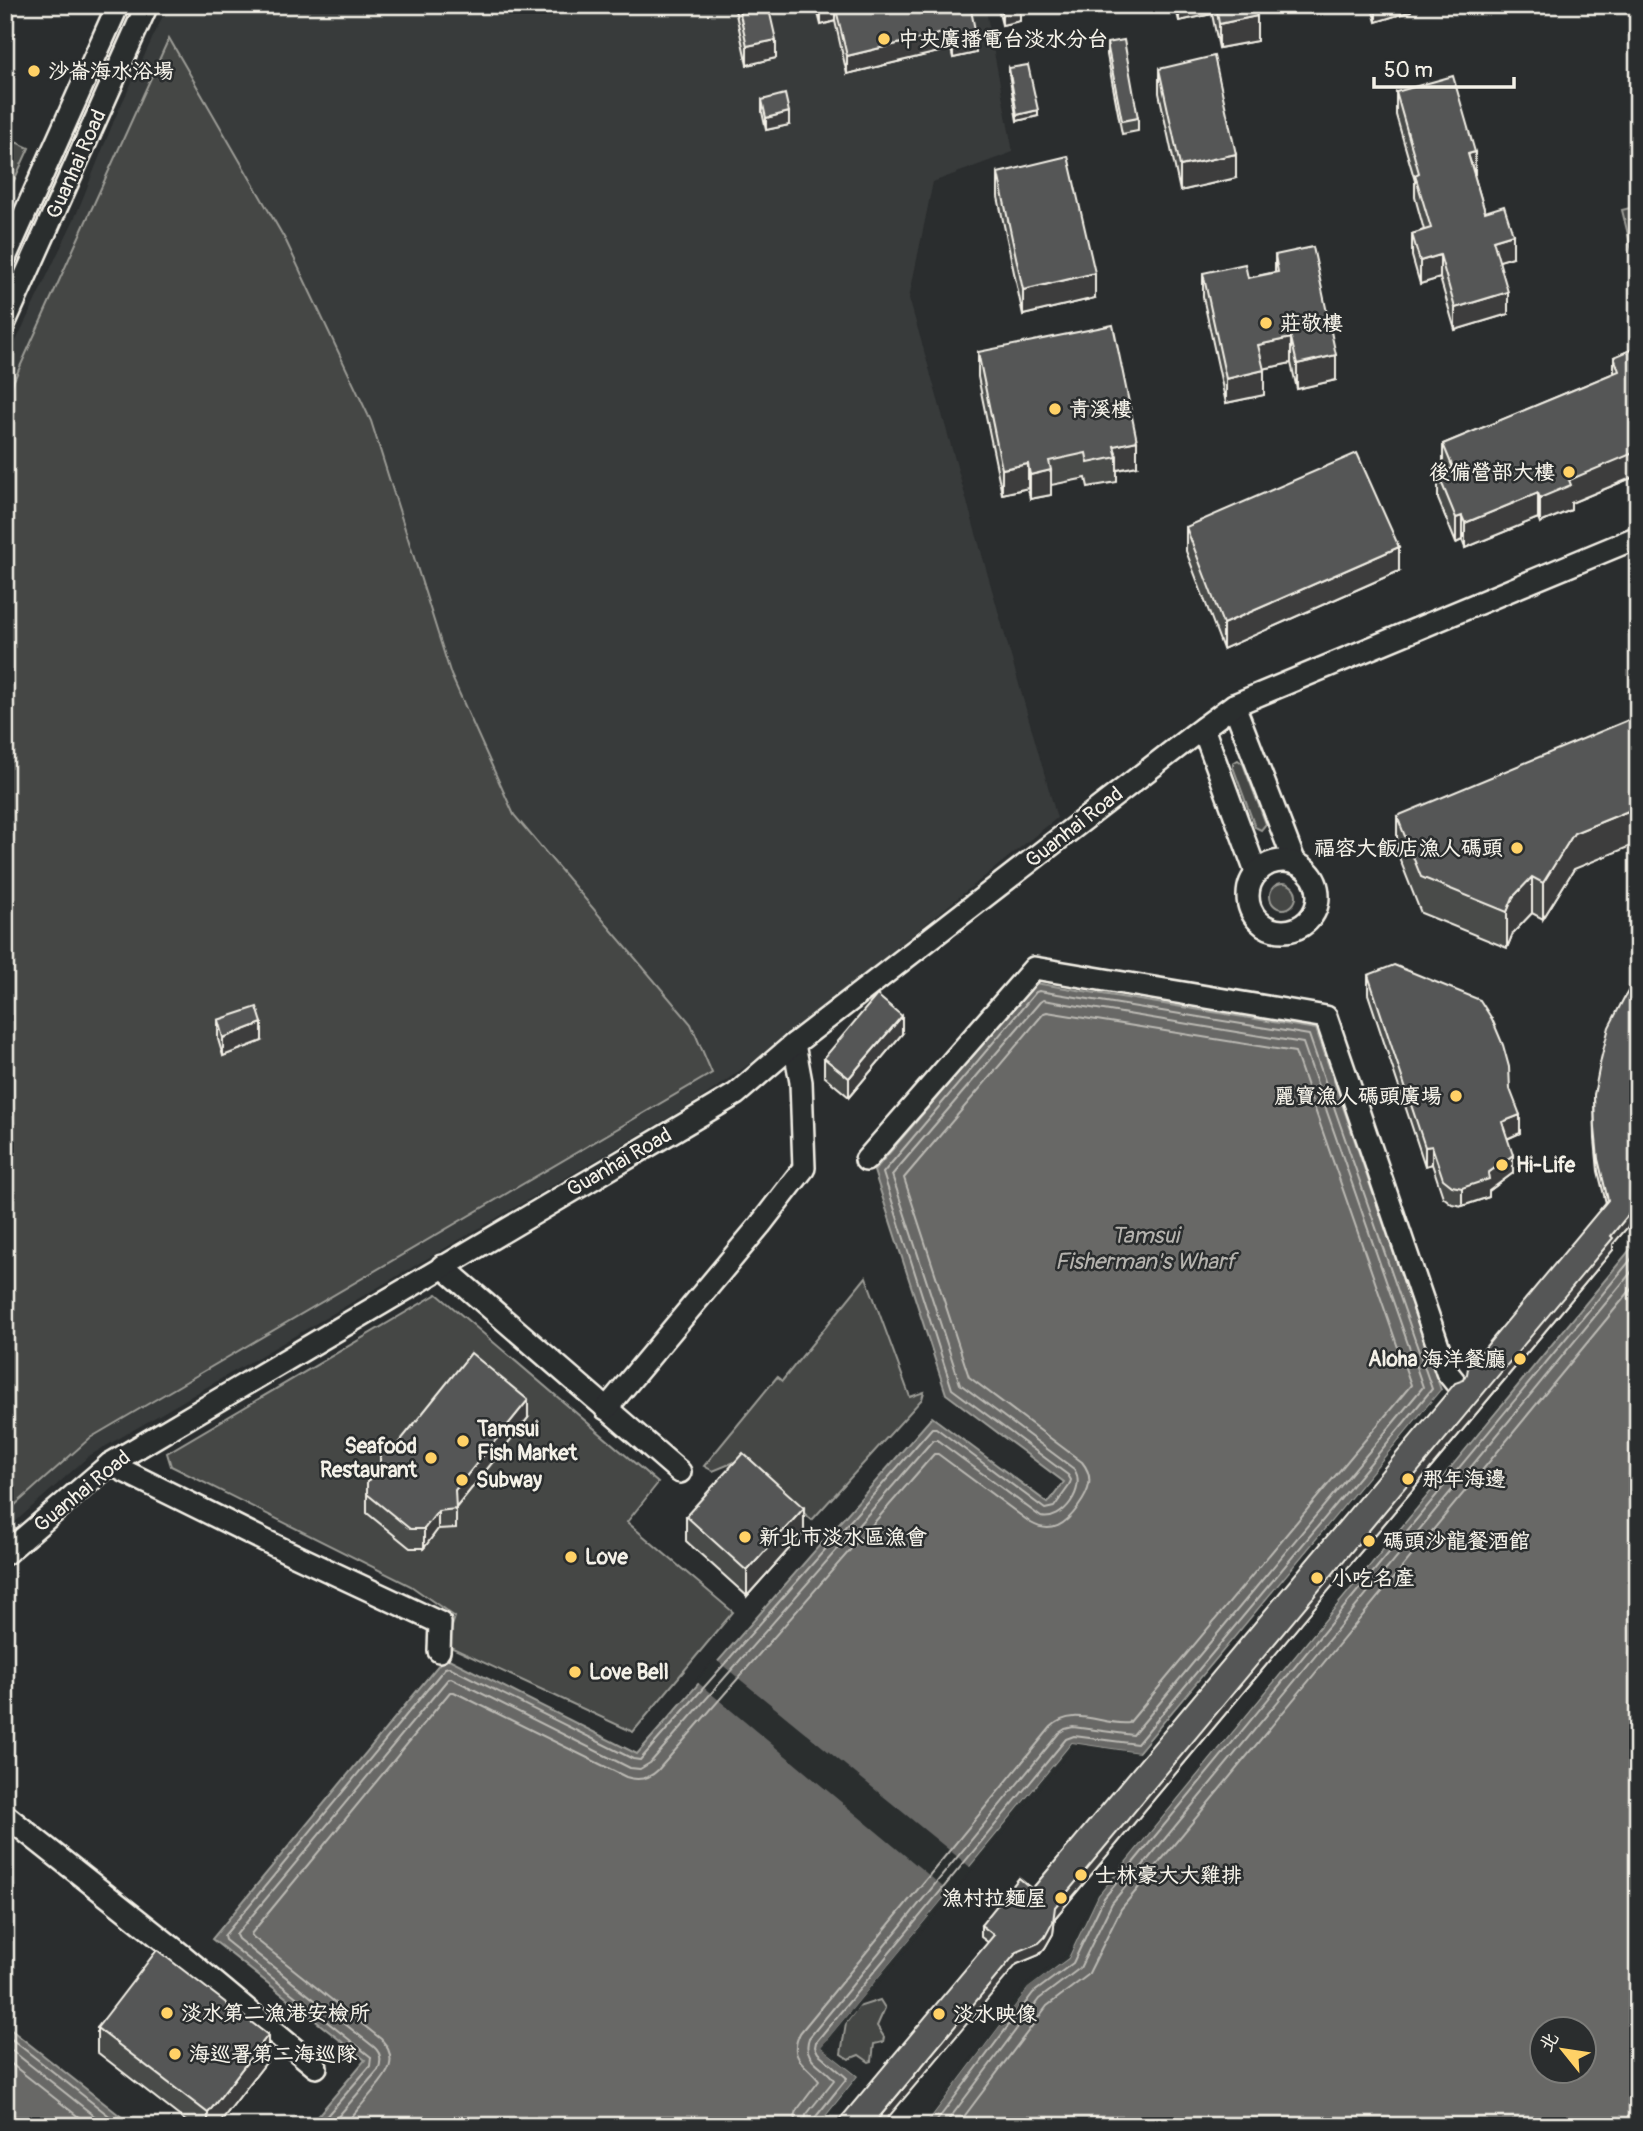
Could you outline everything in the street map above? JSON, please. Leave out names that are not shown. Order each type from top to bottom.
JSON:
[{"type":"street","name":"Guanhai Road","points":[[5,258],[118,5]]},
{"type":"street","name":"Guanhai Road","points":[[5,323],[147,5]]},
{"type":"street","name":"Guanhai Road","points":[[5,1554],[110,1464],[736,1094],[794,1044],[1234,705],[1638,537]]},
{"type":"street","points":[[1234,705],[1295,863]]},
{"type":"street","points":[[1203,728],[1256,872]]},
{"type":"street","points":[[1277,861],[1295,863],[1309,872],[1318,894],[1317,906],[1311,917],[1292,930],[1269,929],[1260,923],[1252,914],[1247,893],[1256,872],[1266,864],[1277,861]]},
{"type":"street","points":[[866,1160],[1034,968],[1326,1017],[1447,1372],[1455,1382]]},
{"type":"street","points":[[606,1409],[760,1225],[804,1168],[801,1082],[794,1044]]},
{"type":"street","points":[[442,1266],[680,1472]]},
{"type":"street","points":[[110,1464],[440,1623],[439,1651]]},
{"type":"street","points":[[5,1815],[183,1956],[316,2067]]},
{"type":"shaded area","points":[[168,5],[985,5],[1013,152],[933,182],[909,298],[1057,818],[776,1045],[699,1100],[89,1456],[5,1531],[5,364],[76,215],[115,118]]},
{"type":"shaded area","points":[[169,38],[286,241],[371,421],[451,675],[514,815],[691,1024],[712,1073],[90,1438],[5,1514],[5,400]]},
{"type":"shaded area","points":[[5,137],[29,148],[5,200]]},
{"type":"shaded area","points":[[1638,206],[1638,258],[1634,259],[1622,210]]},
{"type":"shaded area","points":[[1238,760],[1243,764],[1266,824],[1261,830],[1255,827],[1233,767],[1233,763]]},
{"type":"shaded area","points":[[1283,883],[1292,887],[1296,896],[1292,905],[1283,909],[1274,905],[1270,896],[1274,887]]},
{"type":"shaded area","points":[[866,1277],[910,1397],[924,1392],[922,1399],[812,1520],[742,1459],[713,1471],[704,1466],[777,1377],[782,1381]]},
{"type":"shaded area","points":[[437,1294],[658,1483],[627,1522],[733,1612],[633,1732],[446,1645],[455,1617],[411,1586],[171,1466],[167,1453]]},
{"type":"shaded area","points":[[880,2000],[885,2008],[877,2026],[884,2037],[883,2042],[874,2044],[872,2061],[869,2062],[859,2055],[849,2059],[841,2054],[846,2023],[858,2007]]},
{"type":"water","name":"Tamsui Fisherman's Wharf","points":[[1035,983],[1316,1029],[1441,1390],[1138,1753],[1072,1743],[822,2047],[858,2076],[818,2126],[309,2126],[365,2060],[212,1939],[445,1657],[637,1754],[932,1417],[1048,1503],[1064,1482],[946,1394],[874,1171]]},
{"type":"water","points":[[1638,1240],[1638,2126],[924,2126],[1028,1987],[1068,1958],[1098,1895]]},
{"type":"water","points":[[5,2025],[133,2126],[5,2126]]},
{"type":"pier","points":[[1441,1390],[1444,1391],[1141,1755],[1074,1746],[826,2047],[862,2077],[822,2126],[818,2126],[858,2076],[821,2047],[949,1892],[696,1681],[715,1659],[970,1867],[1072,1743],[1139,1753]]},
{"type":"pier","points":[[1496,1405],[1500,1406],[1098,1895],[1068,1958],[1028,1988],[924,2126],[921,2126],[1026,1985],[1065,1956],[1096,1893]]},
{"type":"building","points":[[738,5],[768,5],[776,40],[747,46]]},
{"type":"building","name":"中央廣播電台淡水分台","points":[[835,5],[970,5],[976,35],[953,40],[951,31],[847,56]]},
{"type":"building","points":[[1216,5],[1254,5],[1257,16],[1219,24]]},
{"type":"building","points":[[1124,40],[1138,118],[1122,121],[1107,43]]},
{"type":"building","points":[[1214,56],[1236,154],[1180,166],[1159,69]]},
{"type":"building","points":[[1028,65],[1038,110],[1017,115],[1009,68]]},
{"type":"building","points":[[1453,76],[1475,152],[1468,154],[1485,212],[1504,206],[1513,234],[1493,240],[1508,292],[1455,308],[1440,255],[1420,261],[1412,234],[1431,228],[1415,175],[1419,173],[1396,92]]},
{"type":"building","points":[[785,94],[789,112],[766,118],[762,100]]},
{"type":"building","points":[[1068,156],[1095,273],[1023,290],[998,173]]},
{"type":"building","name":"莊敬樓","points":[[1313,247],[1336,355],[1297,364],[1291,338],[1258,345],[1264,370],[1226,379],[1203,273],[1245,264],[1248,278],[1278,272],[1275,255]]},
{"type":"building","name":"青溪樓","points":[[1113,325],[1137,441],[1114,446],[1117,457],[1088,463],[1086,453],[1049,461],[1051,470],[1030,475],[1028,464],[1002,469],[978,352]]},
{"type":"building","points":[[1638,347],[1636,452],[1569,480],[1571,485],[1540,498],[1538,493],[1465,523],[1462,516],[1456,518],[1438,474],[1453,468],[1443,444],[1619,371],[1614,357]]},
{"type":"building","points":[[1357,453],[1399,547],[1223,624],[1186,527]]},
{"type":"building","name":"福容大飯店漁人碼頭","points":[[1638,716],[1638,807],[1574,833],[1543,883],[1532,877],[1513,897],[1507,912],[1421,877],[1397,816]]},
{"type":"building","name":"麗寶漁人碼頭廣場","points":[[1394,965],[1480,1000],[1492,1019],[1503,1045],[1509,1067],[1510,1089],[1520,1115],[1502,1122],[1513,1155],[1488,1173],[1489,1179],[1462,1188],[1452,1186],[1443,1179],[1432,1146],[1425,1147],[1368,975]]},
{"type":"building","points":[[1638,975],[1638,1203],[1611,1236],[1613,1238],[1055,1907],[1053,1922],[1045,1937],[1039,1943],[1017,1952],[872,2126],[834,2126],[994,1935],[981,1925],[1019,1878],[1032,1889],[1455,1383],[1464,1380],[1468,1368],[1608,1200],[1598,1159],[1594,1095],[1609,1027]]},
{"type":"building","points":[[877,995],[902,1016],[849,1078],[824,1058]]},
{"type":"building","points":[[257,1007],[262,1023],[223,1038],[218,1020]]},
{"type":"building","name":"Tamsui Fish Market","points":[[471,1353],[528,1400],[455,1490],[456,1509],[438,1511],[424,1529],[410,1529],[367,1494],[367,1482],[381,1465],[380,1449],[397,1445]]},
{"type":"building","name":"新北市淡水區漁會","points":[[743,1453],[804,1508],[747,1571],[686,1516]]},
{"type":"building","name":"淡水第二漁港安檢所","points":[[157,1950],[268,2035],[208,2113],[97,2028]]},
{"type":"place","name":"中央廣播電台淡水分台","points":[[884,39]]},
{"type":"place","name":"沙崙海水浴場","points":[[34,71]]},
{"type":"place","name":"莊敬樓","points":[[1266,323]]},
{"type":"place","name":"青溪樓","points":[[1055,409]]},
{"type":"place","name":"後備營部大樓","points":[[1569,472]]},
{"type":"place","name":"福容大飯店漁人碼頭","points":[[1517,848]]},
{"type":"place","name":"麗寶漁人碼頭廣場","points":[[1456,1096]]},
{"type":"place","name":"Hi-Life","points":[[1502,1165]]},
{"type":"place","name":"Aloha 海洋餐廳","points":[[1520,1359]]},
{"type":"place","name":"Tamsui Fish Market","points":[[463,1441]]},
{"type":"place","name":"Seafood Restaurant","points":[[431,1458]]},
{"type":"place","name":"那年海邊","points":[[1408,1479]]},
{"type":"place","name":"Subway","points":[[462,1480]]},
{"type":"place","name":"新北市淡水區漁會","points":[[745,1537]]},
{"type":"place","name":"碼頭沙龍餐酒館","points":[[1369,1541]]},
{"type":"place","name":"Love","points":[[571,1557]]},
{"type":"place","name":"小吃名產","points":[[1317,1578]]},
{"type":"place","name":"Love Bell","points":[[575,1672]]},
{"type":"place","name":"士林豪大大雞排","points":[[1081,1875]]},
{"type":"place","name":"漁村拉麵屋","points":[[1061,1898]]},
{"type":"place","name":"淡水第二漁港安檢所","points":[[167,2013]]},
{"type":"place","name":"淡水映像","points":[[939,2014]]},
{"type":"place","name":"海巡署第二海巡隊","points":[[175,2054]]}]
